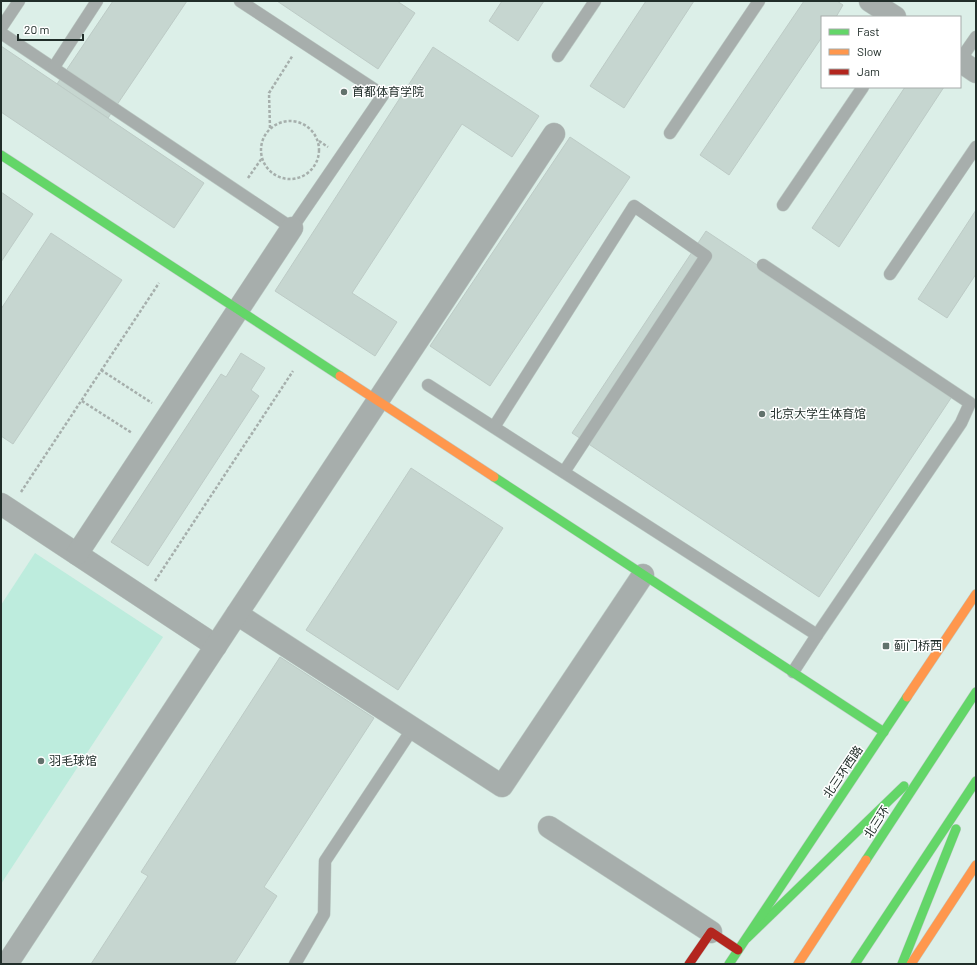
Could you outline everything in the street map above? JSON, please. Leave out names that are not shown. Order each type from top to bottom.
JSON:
[{"type":"main road","points":[[1,155],[884,732]]},
{"type":"main road","name":"北三环西路","points":[[729,964],[976,594]]},
{"type":"main road","name":"北三环","points":[[798,964],[976,692]]},
{"type":"main road","points":[[747,938],[932,759]]},
{"type":"main road","points":[[855,964],[974,784]]},
{"type":"main road","points":[[902,964],[974,784]]},
{"type":"main road","points":[[911,964],[976,865]]},
{"type":"main road","points":[[689,964],[711,932],[738,950]]},
{"type":"street","points":[[870,1],[893,16]]},
{"type":"street","points":[[961,61],[976,72]]},
{"type":"street","points":[[7,964],[238,614],[376,401],[554,134]]},
{"type":"street","points":[[77,554],[292,228]]},
{"type":"street","points":[[4,512],[77,554],[216,646]]},
{"type":"street","points":[[238,614],[502,786],[643,575]]},
{"type":"street","points":[[549,827],[711,932]]},
{"type":"lane","points":[[1,28],[19,1]]},
{"type":"lane","points":[[54,67],[97,1]]},
{"type":"lane","points":[[1,33],[54,67],[292,228],[383,94],[240,1]]},
{"type":"lane","points":[[558,56],[595,1]]},
{"type":"lane","points":[[670,133],[759,1]]},
{"type":"lane","points":[[961,59],[976,37]]},
{"type":"lane","points":[[783,205],[862,88]]},
{"type":"lane","points":[[890,274],[976,147]]},
{"type":"lane","points":[[494,427],[634,206],[706,256],[564,472]]},
{"type":"lane","points":[[763,265],[970,403],[961,423],[792,672]]},
{"type":"lane","points":[[428,385],[817,635]]},
{"type":"lane","points":[[294,964],[324,914],[325,861],[413,728]]},
{"type":"path","points":[[270,129],[269,93],[302,42]]},
{"type":"path","points":[[287,120],[298,121],[307,126],[314,132],[318,141],[318,159],[314,167],[307,174],[298,178],[289,179],[272,173],[262,158],[261,147],[264,137],[270,129],[278,123],[287,120]]},
{"type":"path","points":[[238,192],[262,158]]},
{"type":"path","points":[[4,512],[82,401],[170,266]]},
{"type":"path","points":[[144,599],[304,354]]},
{"type":"path","points":[[101,370],[169,414]]},
{"type":"path","points":[[82,401],[149,444]]},
{"type":"green space","name":"羽毛球馆","points":[[35,553],[163,637],[1,884],[1,605]]},
{"type":"building","points":[[113,1],[187,1],[108,118],[57,84]]},
{"type":"building","points":[[277,1],[397,1],[415,13],[378,69]]},
{"type":"building","points":[[502,1],[544,1],[518,41],[489,21]]},
{"type":"building","points":[[646,1],[694,1],[624,108],[590,86]]},
{"type":"building","points":[[804,1],[837,1],[843,5],[837,16],[821,16],[821,38],[729,175],[700,155]]},
{"type":"building","points":[[1,46],[204,183],[174,228],[1,112]]},
{"type":"building","points":[[433,47],[539,116],[512,157],[462,124],[352,293],[397,322],[375,356],[275,291]]},
{"type":"building","points":[[904,88],[943,88],[839,247],[812,228]]},
{"type":"building","points":[[570,137],[630,177],[490,386],[430,346]]},
{"type":"building","points":[[1,192],[33,214],[1,262]]},
{"type":"building","points":[[976,210],[976,274],[947,318],[918,299]]},
{"type":"building","name":"北京大学生体育馆","points":[[706,231],[953,395],[819,597],[572,433]]},
{"type":"building","points":[[51,233],[122,280],[13,444],[1,436],[1,309]]},
{"type":"building","points":[[241,353],[265,368],[251,390],[259,396],[148,566],[111,542],[221,374],[226,377]]},
{"type":"building","points":[[411,468],[503,528],[398,690],[306,630]]},
{"type":"building","points":[[280,657],[374,718],[264,887],[277,896],[234,964],[91,964],[148,876],[141,872]]},
{"type":"traffic: fast","points":[[1,155],[340,376]]},
{"type":"traffic: fast","points":[[494,477],[884,732]]},
{"type":"traffic: fast","points":[[866,860],[976,692]]},
{"type":"traffic: fast","points":[[729,964],[907,697]]},
{"type":"traffic: fast","points":[[855,964],[976,781]]},
{"type":"traffic: fast","points":[[747,938],[904,786]]},
{"type":"traffic: fast","points":[[902,964],[956,829]]},
{"type":"traffic: slow","points":[[340,376],[494,477]]},
{"type":"traffic: slow","points":[[907,697],[976,594]]},
{"type":"traffic: slow","points":[[798,964],[866,860]]},
{"type":"traffic: slow","points":[[911,964],[976,865]]},
{"type":"traffic: jam","points":[[689,964],[711,932],[738,950]]},
{"type":"place","name":"首都体育学院","points":[[344,92]]},
{"type":"place","name":"北京大学生体育馆","points":[[762,414]]},
{"type":"place","name":"蓟门桥西","points":[[886,646]]},
{"type":"place","name":"羽毛球馆","points":[[41,761]]}]
